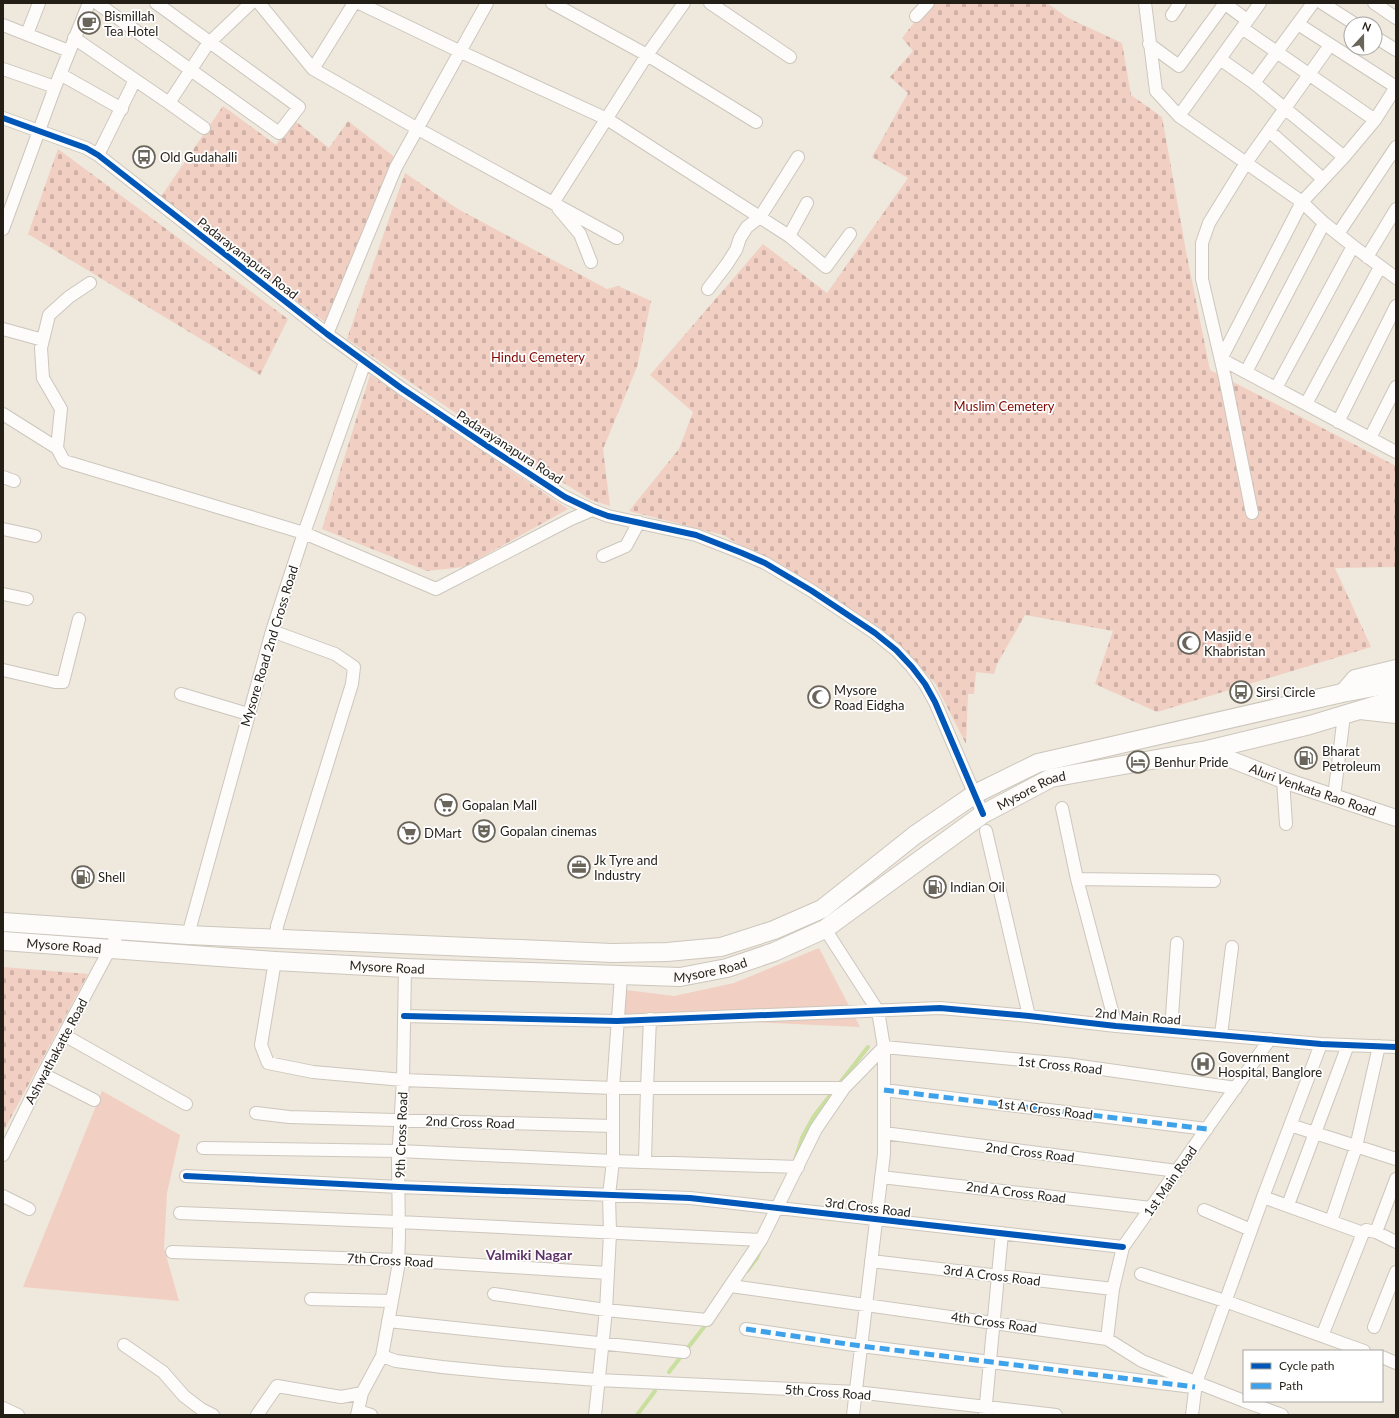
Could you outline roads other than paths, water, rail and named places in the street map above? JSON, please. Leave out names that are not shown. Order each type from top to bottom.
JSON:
[{"type":"highway","name":"Mysore Road","points":[[3,922],[188,935],[612,952],[667,952],[721,947],[774,930],[822,909],[915,835],[975,794],[1038,763],[1342,693],[1396,683]]},
{"type":"highway","name":"Mysore Road","points":[[3,941],[275,961],[405,968],[680,977],[727,968],[774,952],[825,929],[983,814],[1051,778],[1207,750],[1310,724],[1396,699]]},
{"type":"main road","points":[[1342,693],[1355,678],[1396,668]]},
{"type":"main road","points":[[1350,713],[1396,715]]},
{"type":"main road","name":"Aluri Venkata Rao Road","points":[[1207,750],[1284,780],[1396,818]]},
{"type":"street","points":[[27,34],[39,3]]},
{"type":"street","points":[[3,229],[55,87],[89,3]]},
{"type":"street","points":[[97,3],[279,133],[299,107],[156,3]]},
{"type":"street","points":[[169,103],[209,42],[251,3]]},
{"type":"street","points":[[259,3],[313,69],[418,129],[617,238]]},
{"type":"street","points":[[313,69],[354,3]]},
{"type":"street","points":[[359,3],[607,119],[789,236],[826,267],[850,234]]},
{"type":"street","points":[[327,334],[396,167],[461,52],[486,3]]},
{"type":"street","points":[[552,3],[648,55],[756,122]]},
{"type":"street","points":[[553,203],[648,55],[684,3]]},
{"type":"street","points":[[710,3],[790,57]]},
{"type":"street","points":[[916,16],[928,3]]},
{"type":"street","points":[[1145,3],[1156,91],[1179,116],[1302,202],[1324,223],[1396,278]]},
{"type":"street","points":[[1172,14],[1180,3]]},
{"type":"street","points":[[1149,44],[1179,66],[1224,3],[1277,52],[1375,120]]},
{"type":"street","points":[[1179,116],[1260,3]]},
{"type":"street","points":[[1254,83],[1313,3]]},
{"type":"street","points":[[1322,3],[1343,16]]},
{"type":"street","points":[[1374,3],[1396,18]]},
{"type":"street","points":[[1221,359],[1302,202],[1344,157],[1375,120],[1396,87],[1298,24]]},
{"type":"street","points":[[3,25],[69,52]]},
{"type":"street","points":[[74,38],[204,128]]},
{"type":"street","points":[[1383,42],[1396,50]]},
{"type":"street","points":[[1252,513],[1221,359],[1202,279],[1202,243],[1209,223],[1246,163],[1330,44]]},
{"type":"street","points":[[1220,59],[1254,83],[1344,157]]},
{"type":"street","points":[[3,69],[55,87]]},
{"type":"street","points":[[60,74],[122,109]]},
{"type":"street","points":[[98,155],[135,80]]},
{"type":"street","name":"Padarayanapura Road","points":[[3,118],[86,148],[98,155],[365,362],[487,446],[565,497],[608,516],[696,536],[765,563],[812,591],[875,633],[896,650],[925,684],[935,702],[983,814]]},
{"type":"street","points":[[1269,131],[1323,179]]},
{"type":"street","points":[[1338,234],[1396,147]]},
{"type":"street","points":[[708,289],[736,250],[740,238],[747,227],[760,217],[798,157]]},
{"type":"street","points":[[553,203],[580,234],[591,262]]},
{"type":"street","points":[[789,236],[807,203]]},
{"type":"street","points":[[1367,256],[1396,210]]},
{"type":"street","points":[[1246,372],[1324,223]]},
{"type":"street","points":[[1276,388],[1353,246]]},
{"type":"street","points":[[1306,404],[1380,266]]},
{"type":"street","points":[[57,448],[61,409],[43,378],[41,348],[49,315],[69,297],[90,283]]},
{"type":"street","points":[[1338,422],[1396,306]]},
{"type":"street","points":[[3,329],[43,340]]},
{"type":"street","points":[[1221,359],[1396,452]]},
{"type":"street","name":"Mysore Road 2nd Cross Road","points":[[188,935],[272,631],[304,533],[365,362]]},
{"type":"street","points":[[1370,438],[1396,387]]},
{"type":"street","points":[[3,414],[57,448],[64,461],[304,533],[436,589],[571,519],[592,510]]},
{"type":"street","points":[[603,556],[626,546],[639,522]]},
{"type":"street","points":[[3,529],[35,536]]},
{"type":"street","points":[[3,594],[27,599]]},
{"type":"street","points":[[3,670],[55,682],[63,682],[79,619]]},
{"type":"street","points":[[272,631],[335,654],[354,667],[352,684],[277,926],[276,939]]},
{"type":"street","points":[[181,694],[248,714]]},
{"type":"street","points":[[1334,797],[1350,713]]},
{"type":"street","points":[[1284,780],[1286,824]]},
{"type":"street","points":[[1062,808],[1077,879],[1116,1026]]},
{"type":"street","points":[[986,832],[1029,1016]]},
{"type":"street","points":[[1077,879],[1214,881]]},
{"type":"street","points":[[825,929],[878,1011],[884,1047],[884,1154],[853,1415]]},
{"type":"street","name":"Ashwathakatte Road","points":[[3,1155],[43,1074],[120,930]]},
{"type":"street","points":[[1171,1031],[1177,943]]},
{"type":"street","points":[[1221,1035],[1232,947]]},
{"type":"street","points":[[275,961],[261,1045],[268,1063],[313,1072],[403,1080],[613,1088],[844,1088]]},
{"type":"street","name":"9th Cross Road","points":[[357,1413],[362,1393],[382,1356],[398,1260],[399,1151],[403,1080],[405,968]]},
{"type":"street","points":[[595,1415],[606,1310],[610,1234],[609,1196],[613,1161],[613,1088],[621,976]]},
{"type":"street","name":"2nd Main Road","points":[[404,1016],[617,1021],[940,1008],[1116,1026],[1321,1044],[1396,1047]]},
{"type":"street","points":[[646,1161],[650,1019]]},
{"type":"street","points":[[64,1035],[186,1104]]},
{"type":"street","name":"1st Main Road","points":[[1107,1339],[1113,1289],[1123,1247],[1270,1039]]},
{"type":"street","points":[[1192,1415],[1196,1385],[1225,1301],[1321,1044]]},
{"type":"street","points":[[1288,1205],[1348,1045]]},
{"type":"street","points":[[1331,1221],[1356,1147],[1379,1046]]},
{"type":"street","points":[[494,1294],[606,1310],[707,1320],[761,1240],[778,1208],[794,1167],[816,1129],[844,1088],[884,1047]]},
{"type":"street","name":"1st Cross Road","points":[[884,1047],[1066,1064],[1236,1088]]},
{"type":"street","points":[[43,1074],[94,1100]]},
{"type":"street","name":"1st A Cross Road","points":[[884,1090],[1206,1129]]},
{"type":"street","name":"2nd Cross Road","points":[[256,1113],[289,1117],[613,1126]]},
{"type":"street","points":[[1290,1125],[1396,1159]]},
{"type":"street","name":"2nd Cross Road","points":[[884,1133],[1177,1171]]},
{"type":"street","points":[[203,1148],[399,1151],[613,1161],[794,1167]]},
{"type":"street","name":"3rd Cross Road","points":[[186,1176],[399,1187],[690,1198],[1123,1247]]},
{"type":"street","name":"2nd A Cross Road","points":[[881,1177],[1150,1208]]},
{"type":"street","points":[[1376,1232],[1396,1179]]},
{"type":"street","points":[[3,1196],[28,1209]]},
{"type":"street","points":[[1263,1196],[1363,1233]]},
{"type":"street","points":[[1204,1210],[1251,1230]]},
{"type":"street","points":[[180,1213],[761,1240]]},
{"type":"street","points":[[1322,1336],[1363,1233],[1366,1230],[1376,1232],[1396,1242]]},
{"type":"street","points":[[985,1411],[1002,1233]]},
{"type":"street","name":"7th Cross Road","points":[[172,1252],[398,1260],[608,1273]]},
{"type":"street","name":"3rd A Cross Road","points":[[872,1261],[1113,1289]]},
{"type":"street","points":[[1374,1327],[1396,1272]]},
{"type":"street","points":[[1141,1274],[1225,1301],[1361,1350]]},
{"type":"street","name":"4th Cross Road","points":[[731,1286],[1107,1339],[1142,1362],[1196,1385],[1243,1401]]},
{"type":"street","points":[[311,1299],[392,1301]]},
{"type":"street","points":[[388,1321],[684,1352]]},
{"type":"street","points":[[746,1329],[861,1346],[1196,1385]]},
{"type":"street","points":[[124,1345],[163,1372],[184,1396],[200,1409],[213,1415]]},
{"type":"street","name":"5th Cross Road","points":[[382,1356],[396,1360],[442,1367],[598,1380],[856,1392],[985,1411],[1056,1415]]},
{"type":"street","points":[[1383,1358],[1396,1362]]},
{"type":"street","points":[[257,1415],[277,1386],[341,1397],[362,1393]]},
{"type":"street","name":"4th Cross Road","points":[[1247,1402],[1282,1415]]},
{"type":"street","points":[[3,1408],[18,1415]]},
{"type":"street","points":[[357,1413],[371,1415]]},
{"type":"waterway","points":[[795,1160],[802,1138],[814,1116],[868,1047]]},
{"type":"waterway","points":[[747,1271],[757,1258],[760,1250]]},
{"type":"waterway","points":[[669,1372],[708,1322]]},
{"type":"waterway","points":[[637,1415],[655,1391]]},
{"type":"place","name":"Bismillah Tea Hotel","points":[[89,23]]},
{"type":"place","name":"Old Gudahalli","points":[[144,157]]},
{"type":"place","name":"Masjid e Khabristan","points":[[1189,643]]},
{"type":"place","name":"Sirsi Circle","points":[[1241,692]]},
{"type":"place","name":"Mysore Road Eidgha","points":[[819,697]]},
{"type":"place","name":"Bharat Petroleum","points":[[1306,758]]},
{"type":"place","name":"Benhur Pride","points":[[1138,762]]},
{"type":"place","name":"Gopalan Mall","points":[[446,805]]},
{"type":"place","name":"Gopalan cinemas","points":[[484,831]]},
{"type":"place","name":"DMart","points":[[409,833]]},
{"type":"place","name":"Jk Tyre and Industry","points":[[579,867]]},
{"type":"place","name":"Shell","points":[[83,877]]},
{"type":"place","name":"Indian Oil","points":[[935,887]]},
{"type":"place","name":"Government Hospital, Banglore","points":[[1203,1064]]},
{"type":"district","name":"Valmiki Nagar","points":[[529,1254]]},
{"type":"park label","name":"Hindu Cemetery","points":[[538,357]]},
{"type":"park label","name":"Muslim Cemetery","points":[[1004,406]]}]
